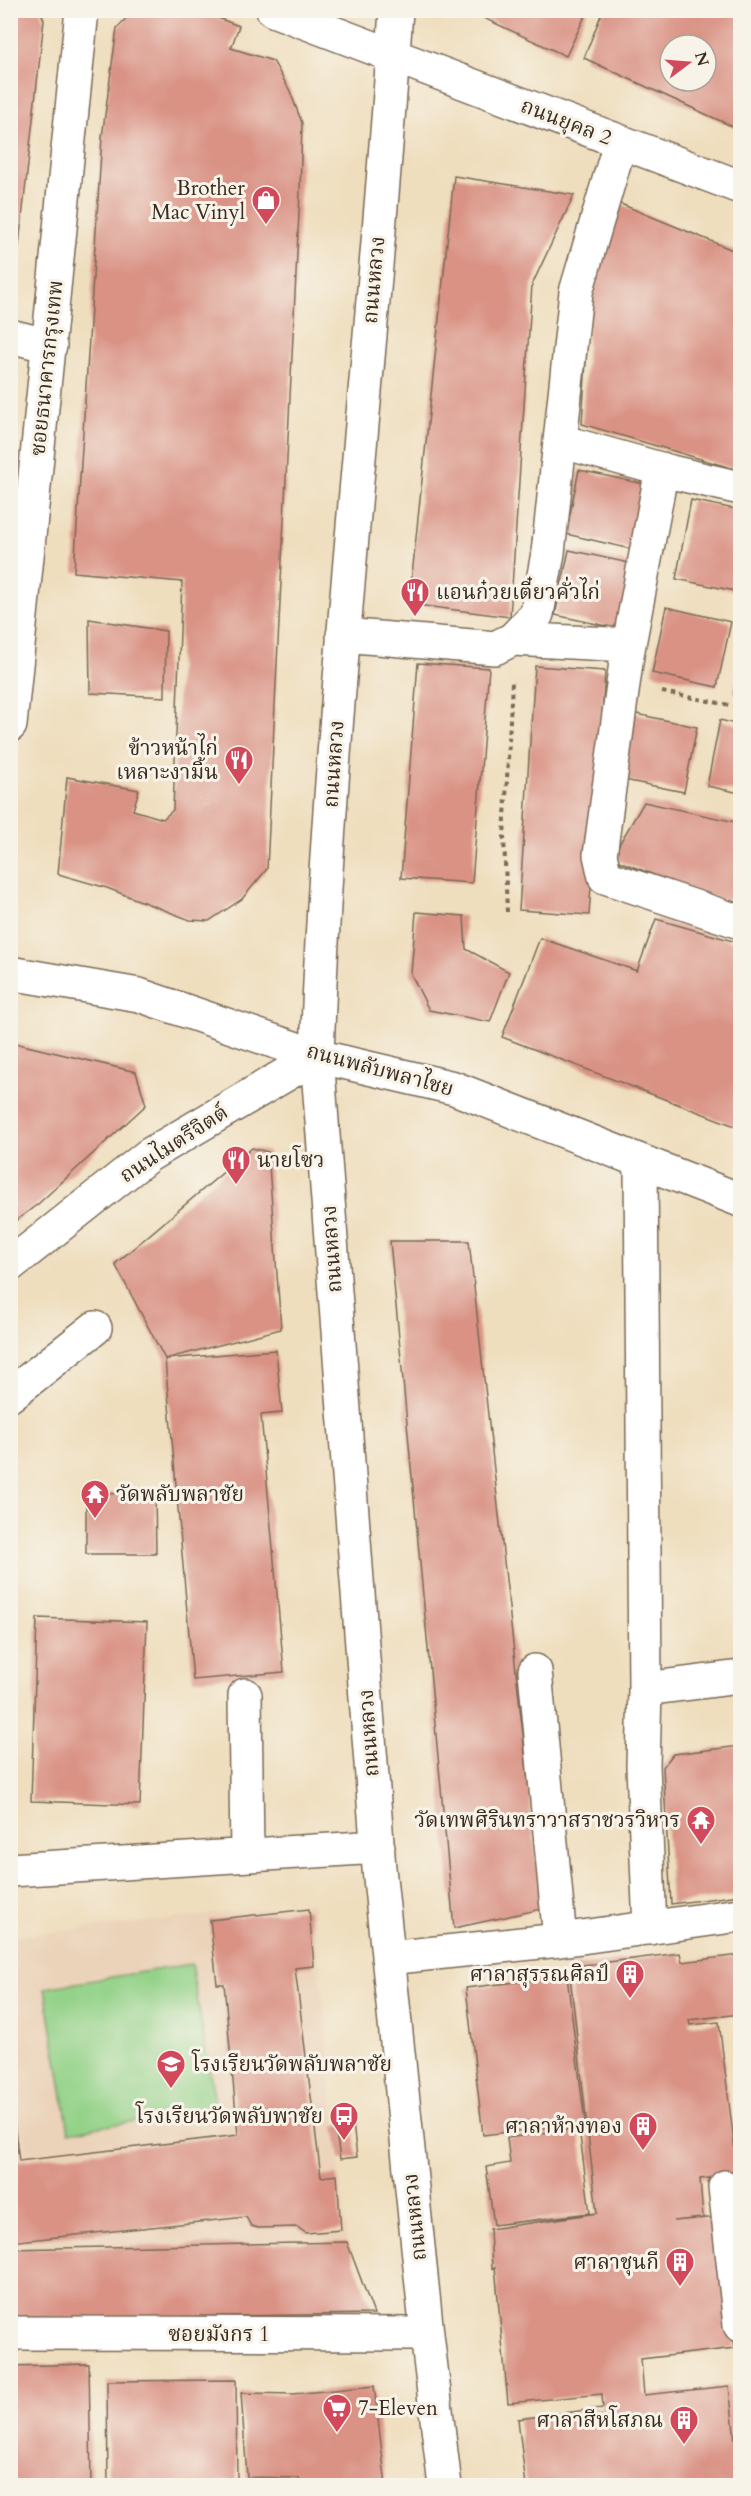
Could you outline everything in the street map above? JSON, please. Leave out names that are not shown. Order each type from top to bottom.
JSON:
[{"type":"street","name":"ซอยธนาคารกรุงเทพ","points":[[10,725],[50,346],[82,10]]},
{"type":"street","name":"ถนนยุคล 2","points":[[273,10],[741,187]]},
{"type":"street","name":"ถนนหลวง","points":[[396,10],[343,635],[322,926],[317,1056],[388,1958],[427,2334],[446,2486]]},
{"type":"street","points":[[343,635],[495,648],[513,639],[537,614],[548,553],[576,292],[620,143]]},
{"type":"street","points":[[10,336],[50,346]]},
{"type":"street","points":[[560,441],[741,488]]},
{"type":"street","points":[[662,469],[628,645],[600,855],[605,877],[741,922]]},
{"type":"street","points":[[513,639],[628,645]]},
{"type":"street","name":"ถนนพลับพลาไชย","points":[[10,973],[139,995],[317,1056],[454,1088],[741,1200]]},
{"type":"street","name":"ถนนไมตรีจิตต์","points":[[10,1265],[149,1155],[317,1056]]},
{"type":"street","points":[[641,1162],[645,1689],[643,1766],[650,1928]]},
{"type":"street","points":[[10,1395],[95,1328]]},
{"type":"street","points":[[535,1671],[560,1940]]},
{"type":"street","points":[[645,1689],[741,1677]]},
{"type":"street","points":[[245,1695],[247,1855]]},
{"type":"street","points":[[10,1870],[378,1847]]},
{"type":"street","points":[[388,1958],[560,1940],[741,1915]]},
{"type":"street","points":[[725,2187],[741,2325]]},
{"type":"street","name":"ซอยมังกร 1","points":[[10,2333],[427,2334]]},
{"type":"path","points":[[507,912],[504,837],[513,639]]},
{"type":"path","points":[[623,684],[741,707]]},
{"type":"path","points":[[741,2061],[738,2069],[741,2091]]},
{"type":"shaded area","name":"โรงเรียนวัดพลับพลาชัย","points":[[313,1903],[347,2242],[11,2249],[10,1937]]},
{"type":"green space","points":[[191,1964],[216,2108],[69,2132],[45,1988]]},
{"type":"building","points":[[10,10],[40,10],[44,20],[19,245],[10,242]]},
{"type":"building","points":[[134,10],[197,10],[239,26],[231,48],[273,61],[290,91],[302,123],[267,869],[242,899],[209,921],[190,920],[107,888],[58,874],[67,777],[139,790],[133,810],[163,819],[173,810],[182,582],[74,572],[102,137],[117,28]]},
{"type":"building","points":[[473,10],[588,10],[566,56],[475,14]]},
{"type":"building","points":[[603,10],[740,10],[740,130],[660,93],[718,93],[718,33],[658,33],[658,92],[584,58]]},
{"type":"building","points":[[454,176],[574,195],[532,285],[510,617],[409,604]]},
{"type":"building","points":[[616,202],[740,253],[740,460],[738,470],[582,424],[591,281]]},
{"type":"building","points":[[579,470],[644,484],[631,549],[566,534]]},
{"type":"building","points":[[691,500],[740,510],[740,592],[676,579]]},
{"type":"building","points":[[569,550],[634,564],[620,629],[555,615]]},
{"type":"building","points":[[666,607],[731,622],[717,687],[652,673]]},
{"type":"building","points":[[89,619],[166,631],[165,697],[90,693]]},
{"type":"building","points":[[418,663],[489,668],[472,883],[401,878]]},
{"type":"building","points":[[535,666],[605,671],[589,915],[519,910]]},
{"type":"building","points":[[740,668],[740,694],[734,693]]},
{"type":"building","points":[[632,713],[697,727],[684,792],[619,779]]},
{"type":"building","points":[[720,720],[740,725],[740,793],[707,786]]},
{"type":"building","points":[[644,802],[740,823],[740,903],[708,896],[611,858]]},
{"type":"building","points":[[416,912],[464,916],[466,949],[509,972],[490,1022],[429,1010],[411,974]]},
{"type":"building","points":[[656,919],[740,943],[740,1128],[502,1037],[540,938],[637,971]]},
{"type":"building","points":[[10,1042],[136,1072],[146,1105],[38,1204],[10,1225]]},
{"type":"building","points":[[252,1148],[268,1152],[281,1329],[165,1359],[115,1264]]},
{"type":"building","points":[[390,1241],[469,1241],[542,1909],[454,1928]]},
{"type":"building","points":[[276,1350],[282,1413],[261,1415],[284,1672],[193,1680],[165,1359]]},
{"type":"building","points":[[155,1493],[156,1554],[86,1554],[86,1494]]},
{"type":"building","points":[[37,1618],[147,1622],[140,1805],[31,1801]]},
{"type":"building","points":[[740,1746],[740,1895],[671,1904],[663,1767],[673,1754]]},
{"type":"building","points":[[309,1909],[314,1966],[295,1968],[321,2177],[337,2175],[341,2230],[306,2233],[297,2227],[258,2228],[251,2226],[246,2217],[10,2242],[10,2091],[19,2161],[238,2135],[224,1984],[217,1984],[210,1920]]},
{"type":"building","points":[[680,1953],[682,1962],[740,1955],[740,2014],[689,2020],[690,2025],[719,2022],[738,2175],[700,2179],[703,2218],[673,2221],[719,2217],[735,2348],[641,2359],[644,2395],[729,2386],[740,2486],[526,2486],[518,2419],[603,2408],[602,2394],[508,2403],[495,2267],[492,2268],[490,2229],[597,2213],[569,1967]]},
{"type":"building","points":[[567,1976],[585,2123],[483,2135],[466,1988]]},
{"type":"building","points":[[353,2124],[357,2157],[340,2159],[335,2125]]},
{"type":"building","points":[[579,2128],[590,2213],[494,2225],[486,2167],[510,2163],[507,2138]]},
{"type":"building","points":[[347,2242],[374,2314],[10,2319],[10,2249]]},
{"type":"building","points":[[89,2364],[91,2486],[10,2486],[10,2366]]},
{"type":"building","points":[[236,2380],[237,2481],[219,2481],[219,2486],[108,2486],[107,2381]]},
{"type":"building","points":[[374,2386],[386,2486],[300,2486],[299,2478],[247,2477],[241,2393],[293,2394]]},
{"type":"place","name":"Brother Mac Vinyl","points":[[266,226]]},
{"type":"place","name":"แอนก๋วยเตี๋ยวคั่วไก่","points":[[415,618]]},
{"type":"place","name":"ข้าวหน้าไก่ เหลาะงามิ้น","points":[[239,786]]},
{"type":"place","name":"นายโซว","points":[[236,1186]]},
{"type":"place","name":"วัดพลับพลาชัย","points":[[95,1520]]},
{"type":"place","name":"วัดเทพศิรินทราวาสราชวรวิหาร","points":[[701,1846]]},
{"type":"place","name":"ศาลาสุรรณศิลป์","points":[[630,2000]]},
{"type":"place","name":"โรงเรียนวัดพลับพลาชัย","points":[[171,2090]]},
{"type":"place","name":"โรงเรียนวัดพลับพาชัย","points":[[344,2142]]},
{"type":"place","name":"ศาลาห้างทอง","points":[[643,2152]]},
{"type":"place","name":"ศาลาชุนกี","points":[[680,2288]]},
{"type":"place","name":"7-Eleven","points":[[337,2434]]},
{"type":"place","name":"ศาลาสีหโสภณ","points":[[684,2446]]}]
